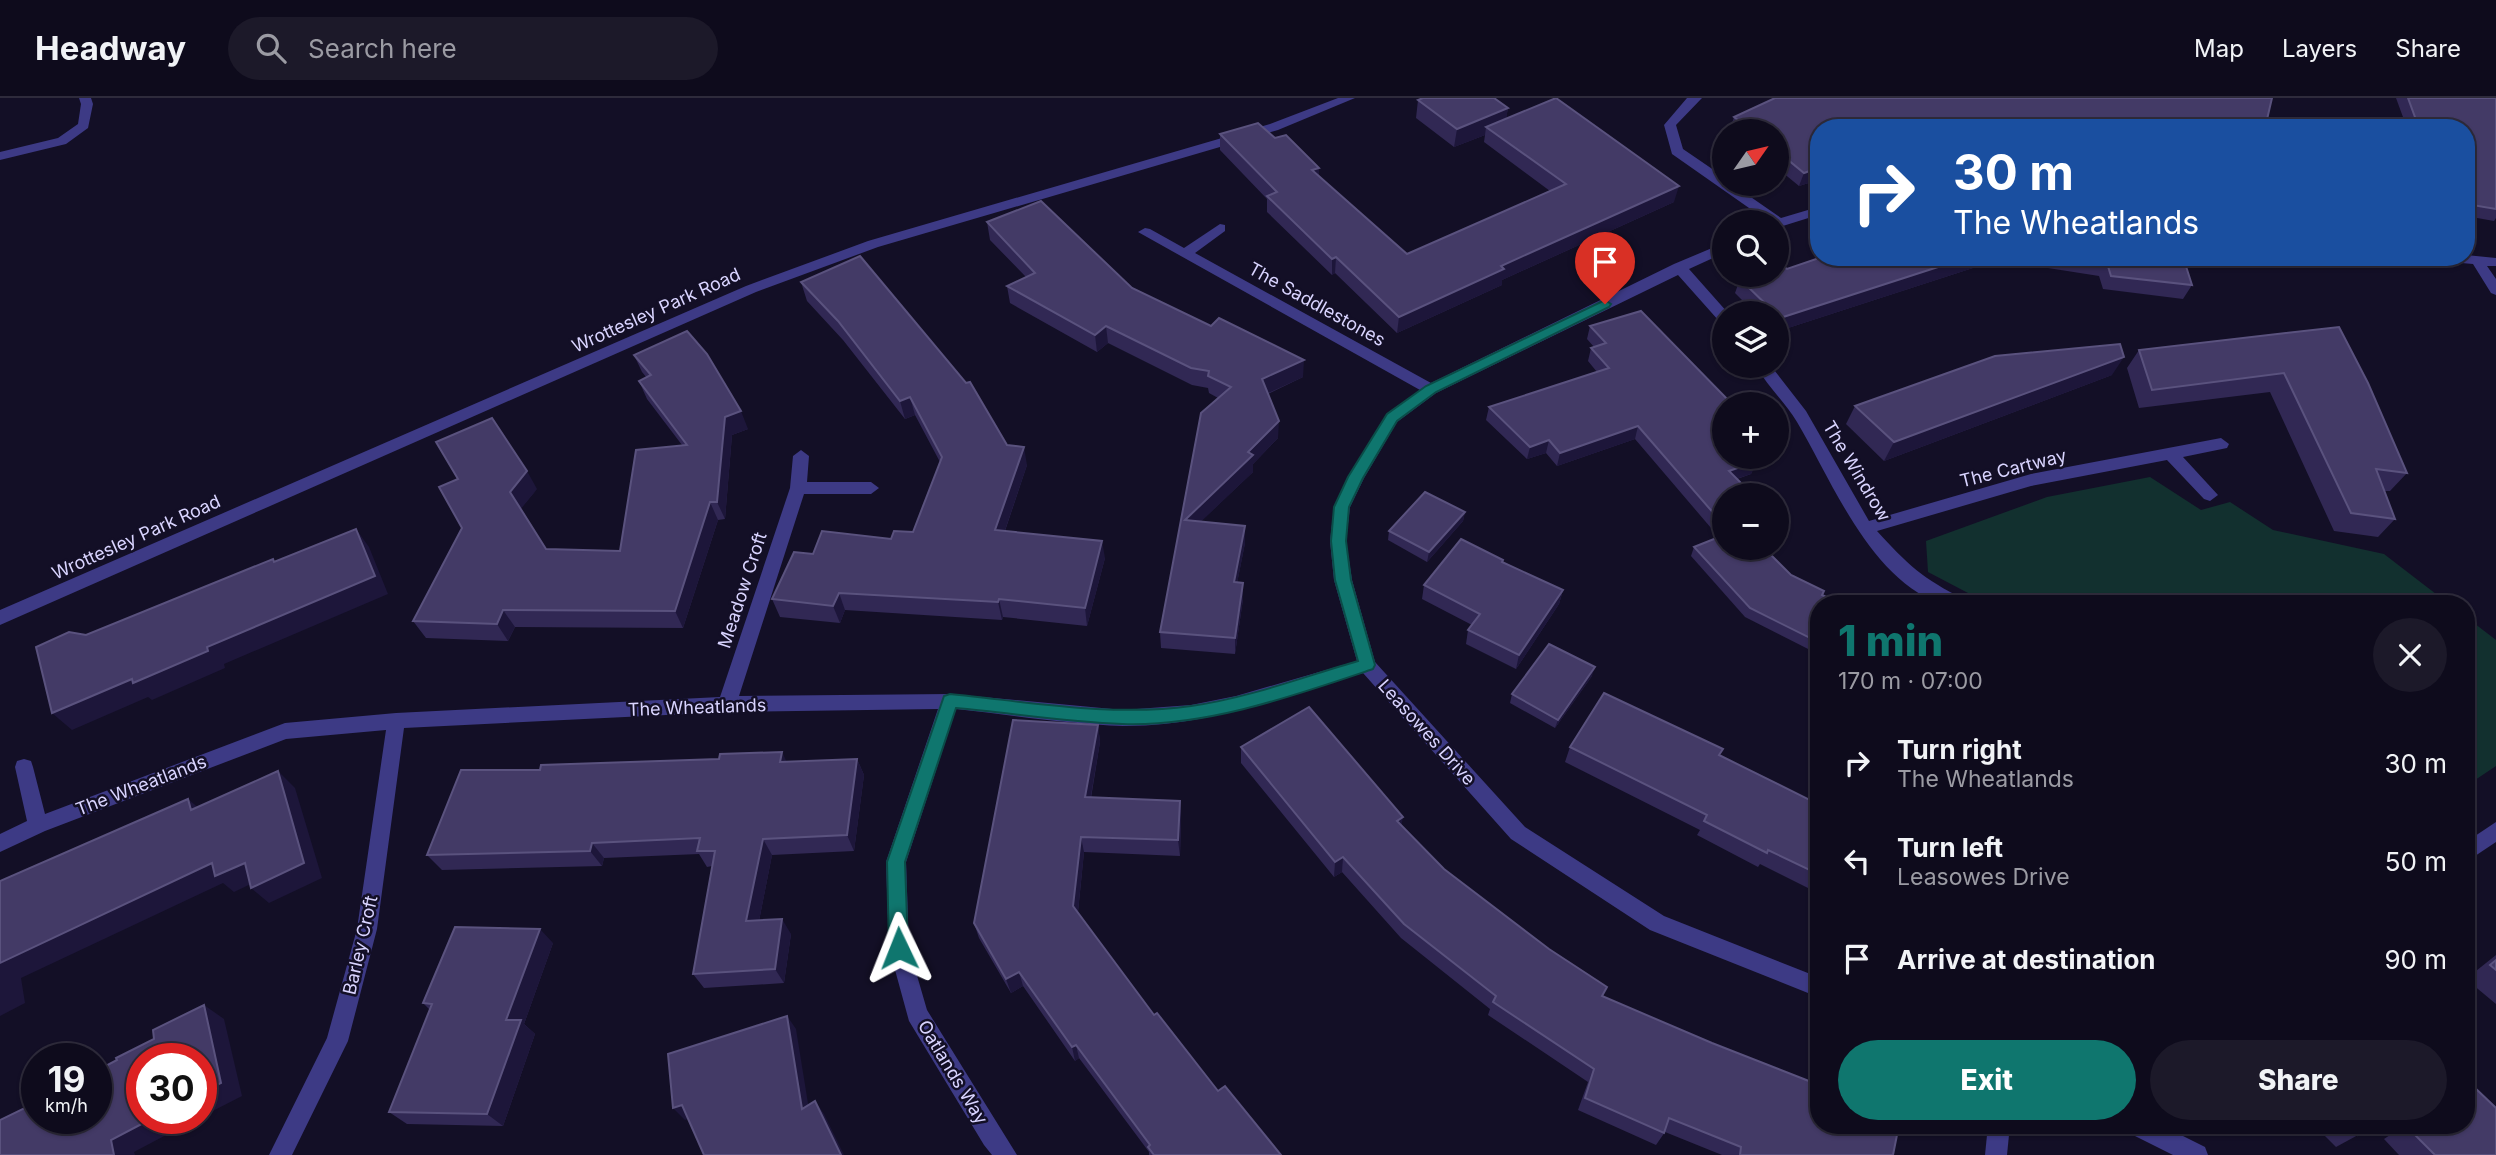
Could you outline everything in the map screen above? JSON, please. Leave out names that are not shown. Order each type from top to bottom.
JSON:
[{"type":"street","points":[[0,156],[62,141],[84,125],[87,104],[85,98]]},
{"type":"street","name":"Wrottesley Park Road","points":[[0,618],[751,289],[873,244],[1274,127],[1349,98]]},
{"type":"street","points":[[1696,98],[1689,102],[1670,125],[1678,151],[1712,175]]},
{"type":"street","points":[[1741,196],[1760,210]]},
{"type":"street","points":[[1789,220],[1810,213]]},
{"type":"street","points":[[1185,254],[1220,228]]},
{"type":"street","name":"The Saddlestones","points":[[1145,232],[1431,389]]},
{"type":"street","name":"Leasowes Drive","points":[[1712,252],[1431,389],[1392,418],[1356,477],[1342,507],[1338,541],[1343,580],[1367,665],[1518,833],[1657,923],[1810,983]]},
{"type":"street","points":[[2475,262],[2496,262]]},
{"type":"street","points":[[2478,262],[2496,290]]},
{"type":"street","points":[[1679,267],[1712,304]]},
{"type":"street","name":"The Windrow","points":[[1772,378],[1801,415],[1865,527],[1903,571],[1940,595]]},
{"type":"street","name":"The Cartway","points":[[1865,527],[2031,480],[2221,444]]},
{"type":"street","points":[[2171,454],[2210,495]]},
{"type":"street","name":"Meadow Croft","points":[[727,704],[798,488],[801,456]]},
{"type":"street","points":[[798,488],[871,488]]},
{"type":"street","name":"The Wheatlands","points":[[0,843],[38,825],[285,731],[396,721],[727,704],[950,701],[1123,718],[1191,713],[1236,704],[1367,665]]},
{"type":"street","name":"Oatlands Way","points":[[950,701],[896,862],[899,948],[917,1014],[992,1137],[1006,1155]]},
{"type":"street","name":"Barley Croft","points":[[280,1155],[337,1041],[367,929],[396,721]]},
{"type":"street","points":[[24,767],[38,825]]},
{"type":"street","points":[[2475,845],[2496,831]]},
{"type":"street","points":[[1996,1155],[1998,1134]]},
{"type":"street","points":[[2155,1134],[2197,1155]]},
{"type":"green space","points":[[2150,477],[2201,510],[2230,502],[2273,530],[2384,554],[2437,595],[1972,595],[1928,572],[1926,541],[2047,497]]},
{"type":"green space","points":[[2475,624],[2496,640],[2496,766],[2475,780]]},
{"type":"building","points":[[1494,98],[1508,108],[1457,129],[1418,100]]},
{"type":"building","points":[[1556,98],[1679,186],[1501,266],[1504,269],[1399,317],[1336,257],[1332,259],[1267,196],[1277,192],[1220,134],[1258,123],[1275,138],[1286,135],[1319,168],[1312,170],[1407,254],[1566,184],[1486,127]]},
{"type":"building","points":[[1775,98],[2272,98],[2267,119],[1810,119],[1810,171],[1804,173],[1789,161],[1789,119],[1734,117]]},
{"type":"building","points":[[2408,98],[2496,98],[2496,209],[2475,206],[2475,119],[2416,119]]},
{"type":"building","points":[[1041,201],[1132,288],[1211,326],[1219,318],[1304,360],[1262,379],[1279,421],[1248,452],[1253,455],[1185,520],[1245,526],[1234,582],[1243,583],[1235,638],[1160,632],[1201,413],[1231,387],[1208,376],[1209,371],[1191,368],[1106,326],[1095,335],[1007,286],[1035,273],[987,222]]},
{"type":"building","points":[[860,256],[966,383],[970,382],[1007,445],[1024,447],[995,530],[1102,541],[1085,608],[999,599],[998,602],[839,593],[833,606],[772,599],[794,552],[813,554],[822,531],[891,539],[894,531],[913,532],[942,457],[910,397],[900,401],[838,321],[801,282]]},
{"type":"building","points":[[1810,261],[1810,266],[1941,266],[1789,315],[1789,301],[1763,301],[1748,287],[1789,287],[1789,268]]},
{"type":"building","points":[[2108,266],[2186,266],[2192,285],[2111,276]]},
{"type":"building","points":[[1641,311],[1720,392],[1712,392],[1712,469],[1735,469],[1729,471],[1741,483],[1712,483],[1712,511],[1638,426],[1560,453],[1549,440],[1530,447],[1489,407],[1609,368],[1591,348],[1606,343],[1590,326]]},
{"type":"building","points":[[2339,327],[2368,383],[2407,473],[2376,469],[2395,519],[2351,513],[2284,373],[2152,390],[2139,350]]},
{"type":"building","points":[[687,331],[707,354],[741,411],[725,417],[717,502],[710,502],[675,611],[503,610],[497,624],[413,621],[462,528],[439,487],[458,479],[436,442],[492,418],[527,471],[510,492],[546,549],[620,551],[636,450],[687,445],[639,381],[651,375],[634,355]]},
{"type":"building","points":[[2120,344],[2124,357],[1894,442],[1855,406],[1995,356]]},
{"type":"building","points":[[1425,492],[1465,512],[1429,552],[1389,531]]},
{"type":"building","points":[[356,529],[375,576],[207,647],[208,651],[133,683],[132,679],[52,713],[36,647],[69,632],[86,635],[273,559],[274,562]]},
{"type":"building","points":[[1461,539],[1503,560],[1502,562],[1563,590],[1519,655],[1468,630],[1480,614],[1424,585]]},
{"type":"building","points":[[1712,540],[1712,560],[1776,560],[1791,575],[1824,591],[1822,595],[1810,595],[1810,638],[1750,608],[1694,547]]},
{"type":"building","points":[[1549,644],[1595,667],[1558,720],[1512,694]]},
{"type":"building","points":[[1604,693],[1723,749],[1719,755],[1810,800],[1810,870],[1768,850],[1767,853],[1704,821],[1707,815],[1570,747]]},
{"type":"building","points":[[1309,707],[1403,817],[1397,821],[1444,869],[1549,949],[1607,987],[1602,996],[1810,1081],[1810,1134],[1897,1134],[1893,1155],[1740,1155],[1741,1147],[1669,1118],[1664,1133],[1585,1098],[1594,1069],[1493,1002],[1496,996],[1404,924],[1343,857],[1335,862],[1241,747]]},
{"type":"building","points":[[1013,720],[1098,725],[1085,797],[1180,801],[1178,840],[1081,837],[1073,906],[1154,1015],[1157,1013],[1218,1091],[1225,1086],[1281,1155],[1154,1155],[1148,1147],[1150,1145],[1076,1045],[1072,1047],[1019,972],[1006,979],[974,923]]},
{"type":"building","points":[[782,752],[780,762],[857,759],[847,835],[763,839],[746,921],[782,919],[775,969],[693,974],[715,851],[697,851],[700,838],[592,843],[590,851],[427,855],[461,770],[540,770],[541,765],[719,759],[720,754]]},
{"type":"building","points":[[278,771],[304,863],[251,888],[245,863],[215,876],[212,863],[0,963],[0,881],[188,799],[191,810]]},
{"type":"building","points":[[455,927],[540,929],[506,1020],[521,1020],[487,1114],[389,1112],[432,1004],[423,1003]]},
{"type":"building","points":[[204,1005],[212,1043],[146,1043],[154,1039],[153,1030]]},
{"type":"building","points":[[787,1016],[802,1109],[815,1101],[841,1155],[704,1155],[682,1105],[673,1108],[668,1054]]},
{"type":"building","points":[[126,1053],[126,1132],[111,1140],[114,1155],[0,1155],[0,1120],[21,1110],[21,1134],[112,1134],[112,1063]]},
{"type":"building","points":[[217,1065],[221,1083],[217,1085]]},
{"type":"building","points":[[2475,1088],[2496,1108],[2496,1155],[2435,1155],[2414,1134],[2475,1134]]},
{"type":"route","points":[[899,948],[896,862],[950,701],[1123,718],[1191,713],[1236,704],[1367,665],[1343,580],[1338,541],[1342,507],[1356,477],[1392,418],[1431,389],[1605,304]]}]
